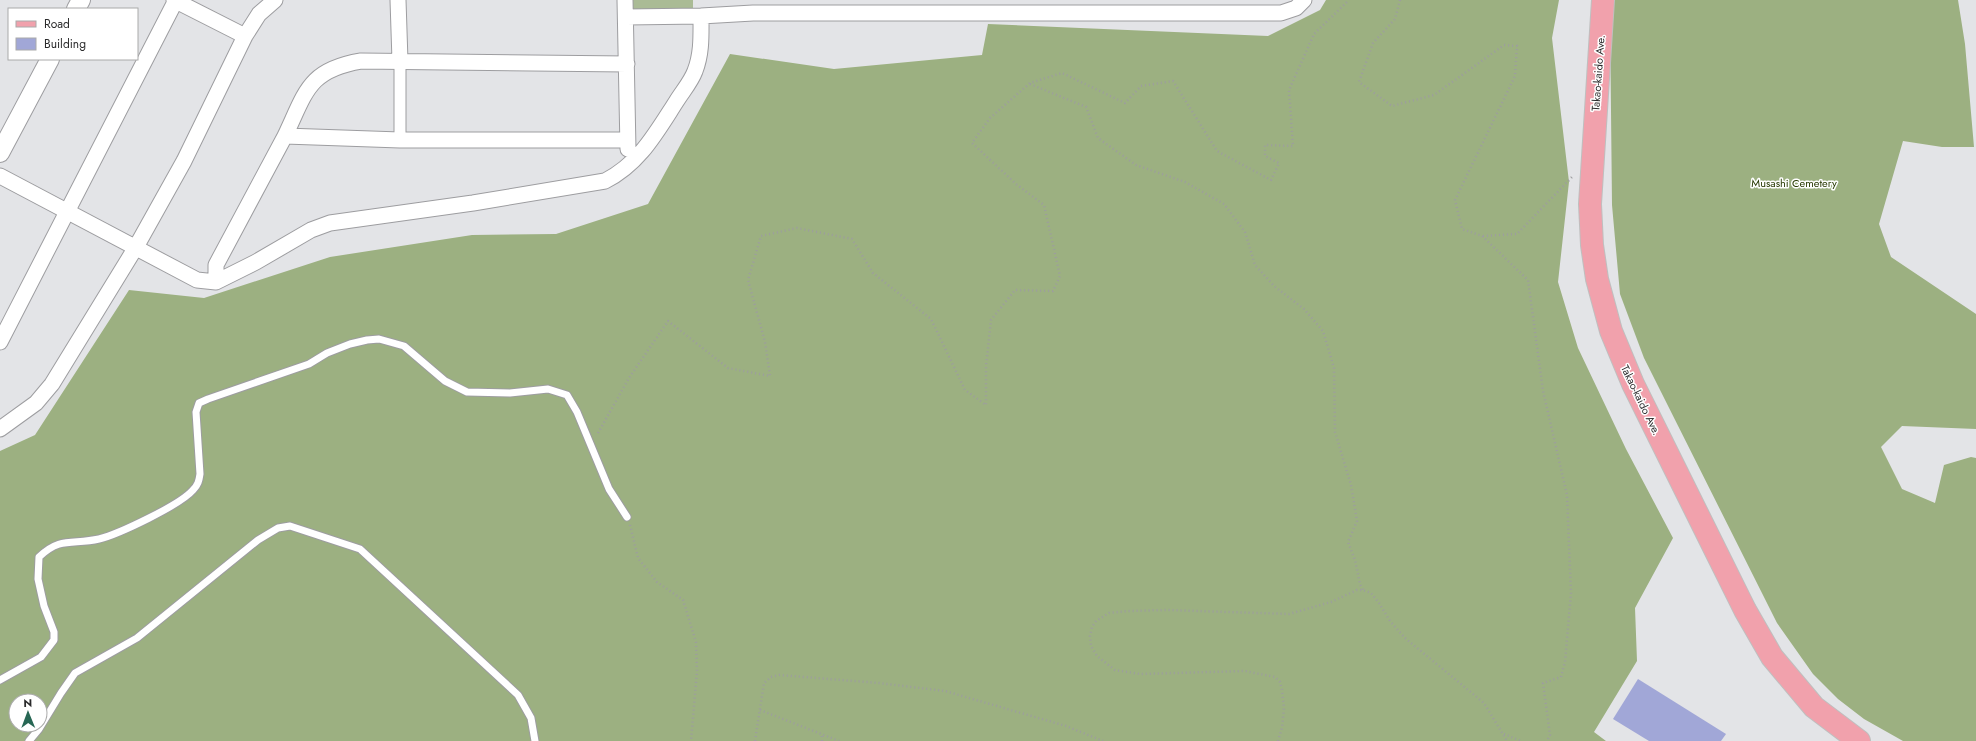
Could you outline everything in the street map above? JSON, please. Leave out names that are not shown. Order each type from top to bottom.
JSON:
[{"type":"main road","name":"Takao-kaido Ave.","points":[[1603,0],[1590,204],[1592,244],[1597,279],[1611,331],[1636,391],[1745,610],[1772,657],[1814,707],[1859,741]]},
{"type":"street","points":[[0,342],[175,0],[246,36]]},
{"type":"street","points":[[0,429],[36,403],[52,384],[136,247],[184,161],[246,36],[259,14],[275,0]]},
{"type":"street","points":[[398,0],[400,140]]},
{"type":"street","points":[[625,0],[627,140],[630,165]]},
{"type":"street","points":[[626,17],[701,16],[753,6],[1139,6],[1281,13],[1296,8],[1304,0]]},
{"type":"street","points":[[0,176],[68,210],[198,280],[216,282],[256,262],[311,230],[330,223],[473,203],[605,181],[620,174],[647,146],[695,73],[701,52],[701,16]]},
{"type":"street","points":[[0,153],[49,60]]},
{"type":"street","points":[[216,282],[216,265],[285,136],[306,92],[314,80],[324,72],[342,64],[361,61],[627,64]]},
{"type":"street","points":[[285,136],[400,140],[627,140]]},
{"type":"lane","points":[[0,680],[41,657],[54,640],[54,632],[44,606],[38,579],[39,557],[47,549],[60,542],[99,539],[137,524],[170,507],[192,492],[199,483],[200,474],[196,412],[199,403],[309,364],[328,353],[350,344],[378,339],[404,346],[445,381],[467,392],[510,393],[548,389],[567,395],[577,412],[609,489],[627,517]]},
{"type":"lane","points":[[29,741],[39,730],[61,692],[75,673],[137,638],[258,540],[278,528],[290,526],[360,549],[518,695],[531,718],[535,741]]},
{"type":"path","points":[[594,454],[598,429],[629,378],[668,321],[728,368],[770,376],[765,342],[748,280],[761,236],[797,228],[852,239],[873,273],[931,319],[965,390],[986,405],[986,366],[991,320],[1014,290],[1053,291],[1060,276],[1044,205],[1016,184],[972,143],[990,118],[1030,84],[1062,73],[1125,103],[1141,86],[1173,81],[1217,151],[1271,180],[1279,164],[1265,156],[1265,145],[1293,146],[1289,90],[1314,34],[1349,0]]},
{"type":"path","points":[[1400,0],[1395,19],[1373,43],[1359,82],[1392,106],[1434,95],[1504,45],[1517,46],[1515,76],[1456,200],[1462,229],[1482,236],[1517,234],[1576,173]]},
{"type":"path","points":[[1030,84],[1086,107],[1098,138],[1136,165],[1185,182],[1224,204],[1245,232],[1255,265],[1274,286],[1304,309],[1323,331],[1334,368],[1336,432],[1351,485],[1357,521],[1348,542],[1356,560],[1360,584],[1363,590]]},
{"type":"path","points":[[1482,236],[1528,280],[1542,391],[1567,495],[1571,593],[1565,662],[1561,677],[1543,683],[1550,735],[1547,741]]},
{"type":"path","points":[[627,517],[638,558],[657,582],[684,600],[696,642],[697,671],[691,741]]},
{"type":"path","points":[[1278,741],[1282,728],[1284,708],[1280,682],[1275,677],[1245,671],[1140,674],[1115,670],[1097,656],[1091,646],[1090,636],[1092,627],[1096,621],[1110,613],[1128,611],[1167,610],[1289,614],[1331,602],[1357,590],[1363,590],[1371,594],[1379,603],[1390,621],[1405,638],[1484,703],[1507,741]]},
{"type":"path","points":[[755,741],[764,683],[771,677],[779,676],[828,678],[945,691],[1066,726],[1103,741]]},
{"type":"path","points":[[760,710],[839,741]]},
{"type":"path","points":[[822,734],[822,741]]},
{"type":"path","points":[[1504,734],[1521,741]]},
{"type":"green space","points":[[625,0],[693,0],[693,16],[626,17]]},
{"type":"green space","points":[[1326,0],[1559,0],[1552,38],[1569,182],[1558,282],[1578,348],[1626,449],[1673,538],[1635,608],[1637,661],[1594,732],[1606,741],[0,741],[0,451],[35,435],[129,290],[204,298],[330,257],[472,235],[556,234],[648,204],[730,54],[834,69],[982,55],[988,24],[1268,36],[1320,10]]},
{"type":"green space","name":"Musashi Cemetery","points":[[1612,0],[1958,0],[1965,44],[1974,147],[1942,147],[1903,141],[1879,224],[1891,257],[1976,314],[1976,429],[1902,426],[1881,447],[1902,489],[1935,503],[1944,465],[1971,457],[1976,458],[1976,741],[1903,741],[1864,719],[1838,699],[1813,674],[1777,623],[1644,358],[1620,294],[1612,205],[1610,16]]},
{"type":"building","points":[[1638,679],[1726,734],[1721,741],[1649,741],[1613,719]]}]
